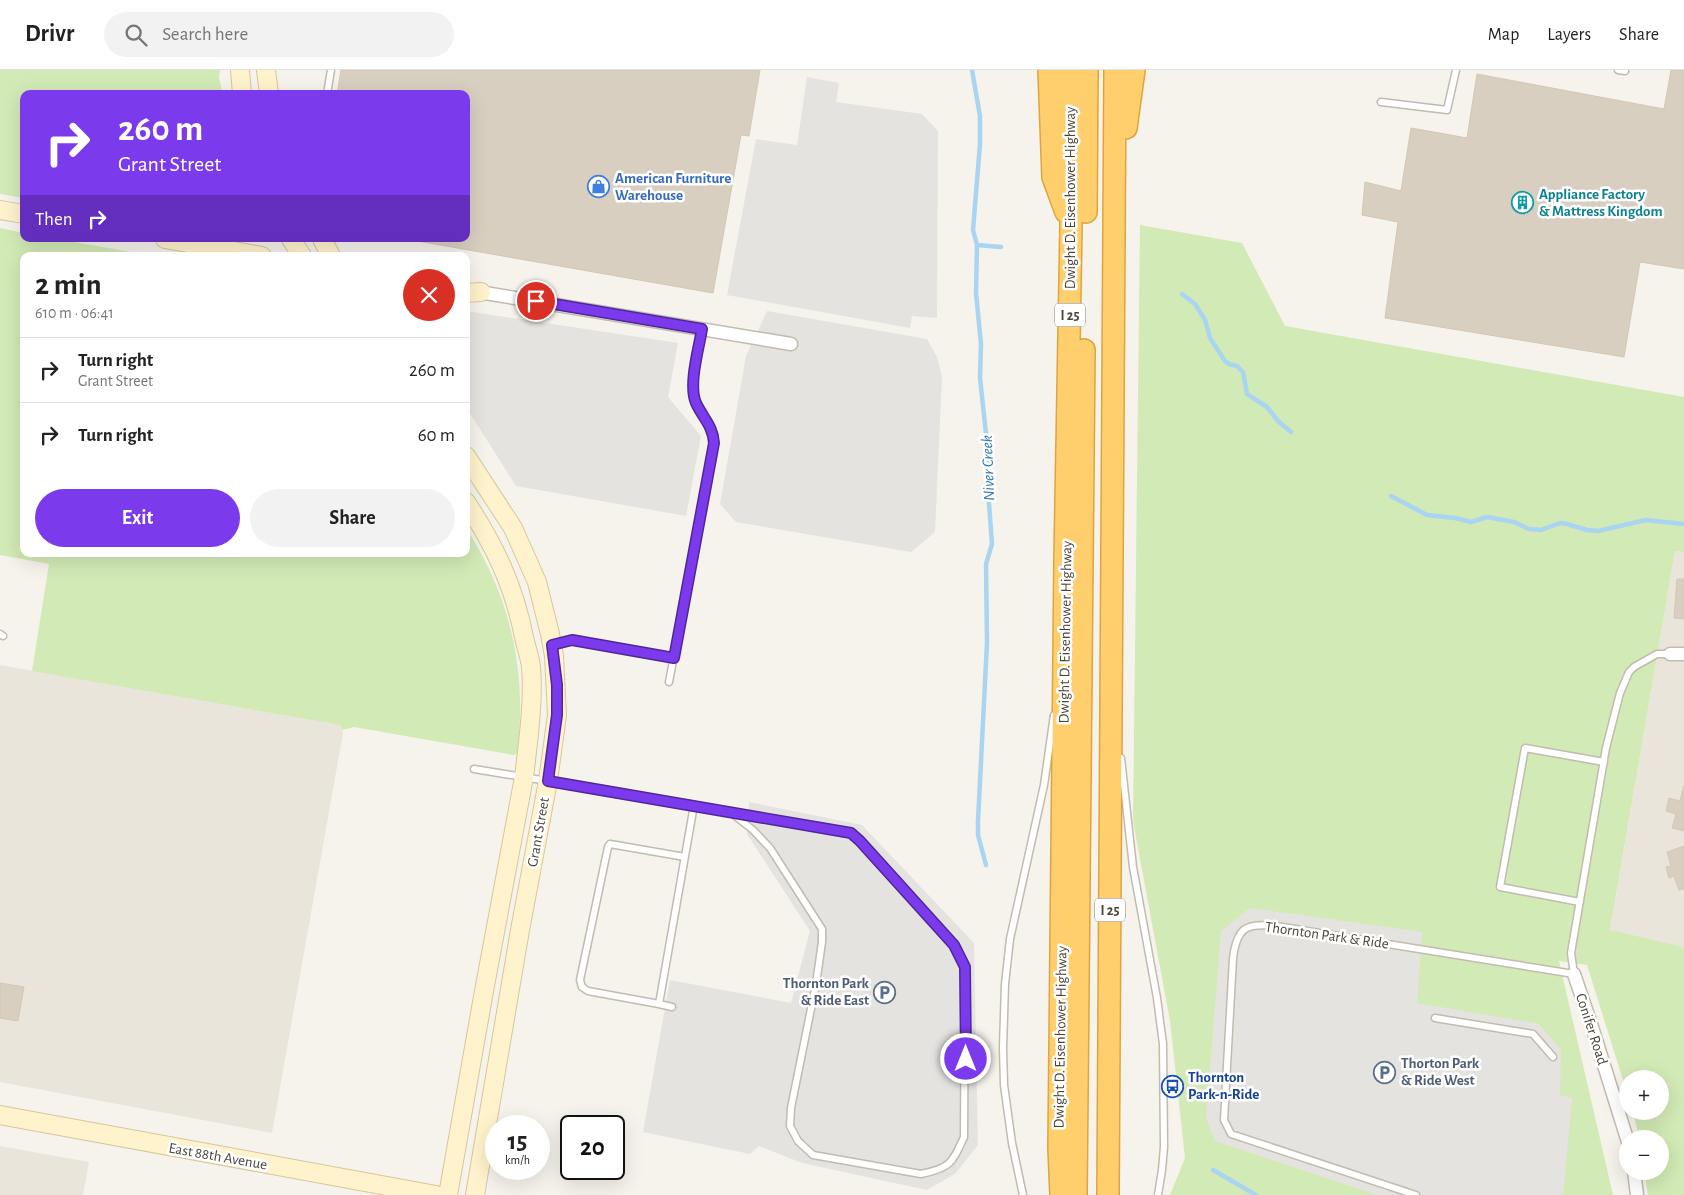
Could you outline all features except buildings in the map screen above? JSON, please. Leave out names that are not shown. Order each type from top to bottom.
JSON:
[{"type":"highway","points":[[1049,70],[1053,177],[1072,226]]},
{"type":"highway","name":"Dwight D. Eisenhower Highway","points":[[1061,1195],[1060,1110],[1065,627],[1072,226],[1070,70]]},
{"type":"highway","points":[[1076,1195],[1087,70]]},
{"type":"highway","name":"I 25","points":[[1108,1195],[1114,70]]},
{"type":"highway","points":[[1114,258],[1125,133],[1134,70]]},
{"type":"street","points":[[240,70],[242,90]]},
{"type":"street","points":[[266,70],[268,90]]},
{"type":"street","points":[[0,210],[20,213]]},
{"type":"street","points":[[182,242],[239,252]]},
{"type":"street","points":[[200,245],[220,242]]},
{"type":"street","points":[[471,292],[791,344]]},
{"type":"street","name":"Grant Street","points":[[470,462],[513,528],[528,558],[537,582],[552,645],[557,685],[557,715],[548,781],[518,940],[475,1195]]},
{"type":"street","name":"Grant Street","points":[[448,1195],[482,997],[524,777],[528,746],[530,701],[531,667],[518,608],[507,576],[495,550],[470,509]]},
{"type":"street","points":[[1670,654],[1684,654]]},
{"type":"street","name":"Conifer Road","points":[[1574,974],[1624,1130]]},
{"type":"street","name":"East 88th Avenue","points":[[0,1116],[436,1195]]},
{"type":"street","points":[[1635,1180],[1637,1195]]},
{"type":"lane","points":[[328,90],[331,70]]},
{"type":"lane","points":[[1381,102],[1447,110],[1456,70]]},
{"type":"lane","points":[[670,682],[714,443],[710,425],[696,404],[693,391],[702,329]]},
{"type":"lane","points":[[1111,624],[1118,722]]},
{"type":"lane","points":[[1057,692],[1065,627]]},
{"type":"lane","points":[[552,645],[572,640],[674,658]]},
{"type":"lane","points":[[1574,974],[1571,953],[1604,762],[1620,693],[1629,672],[1634,667],[1657,654],[1670,654]]},
{"type":"lane","points":[[1023,1195],[1012,1143],[1004,1085],[1005,984],[1010,938],[1044,785],[1054,709]]},
{"type":"lane","points":[[1580,902],[1500,887],[1525,748],[1604,762]]},
{"type":"lane","points":[[1120,751],[1133,867],[1157,998],[1163,1044],[1164,1153],[1158,1195]]},
{"type":"lane","points":[[474,769],[694,805],[728,811],[851,833],[954,945],[965,967],[964,1137],[952,1161],[939,1171],[922,1174],[813,1155],[798,1141],[790,1126],[791,1108],[816,984],[822,929],[770,848],[753,830],[728,811]]},
{"type":"lane","points":[[659,1004],[694,805]]},
{"type":"lane","points":[[672,1007],[588,991],[582,987],[580,980],[610,844],[614,843],[685,857]]},
{"type":"lane","name":"Thornton Park & Ride","points":[[1416,1195],[1231,1134],[1224,1120],[1233,958],[1236,939],[1240,932],[1246,927],[1254,925],[1276,926],[1574,974]]},
{"type":"lane","points":[[1436,1018],[1533,1034],[1554,1057]]},
{"type":"shaded area","points":[[807,77],[839,83],[836,102],[922,114],[938,131],[937,318],[912,316],[910,328],[727,295],[756,139],[797,145]]},
{"type":"shaded area","points":[[767,311],[927,339],[937,357],[942,377],[935,532],[911,552],[736,522],[720,504],[746,356]]},
{"type":"shaded area","points":[[470,312],[678,343],[668,397],[701,436],[686,516],[516,486],[470,413]]},
{"type":"shaded area","points":[[1675,551],[1684,552],[1684,947],[1610,931]]},
{"type":"shaded area","points":[[0,665],[341,726],[343,733],[272,1133],[0,1082]]},
{"type":"shaded area","name":"Thornton Park & Ride East","points":[[749,802],[862,825],[974,943],[978,1145],[955,1174],[927,1190],[802,1163],[759,1146],[750,1154],[643,1132],[670,980],[791,1003],[810,931],[747,834]]},
{"type":"shaded area","name":"Thorton Park & Ride West","points":[[1250,908],[1422,932],[1417,1003],[1539,1024],[1561,1050],[1560,1095],[1572,1098],[1563,1195],[1377,1195],[1215,1141],[1206,1118],[1221,931]]},
{"type":"shaded area","points":[[0,1146],[89,1162],[83,1195],[0,1195]]},
{"type":"green space","points":[[0,70],[220,70],[219,78],[222,90],[20,90],[20,197],[0,194]]},
{"type":"green space","points":[[1140,225],[1242,243],[1285,326],[1684,397],[1684,552],[1675,551],[1610,930],[1684,947],[1684,1195],[1648,1195],[1646,1180],[1669,1180],[1669,1130],[1637,1130],[1635,1120],[1669,1120],[1669,1070],[1620,1070],[1587,965],[1559,961],[1613,1195],[1170,1195],[1185,1158],[1170,1021],[1133,821]]},
{"type":"green space","points":[[0,228],[20,232],[20,242],[74,242],[131,252],[20,252],[20,557],[470,557],[470,535],[494,580],[512,636],[520,694],[517,753],[514,755],[354,727],[342,730],[341,726],[334,724],[32,671],[49,564],[0,555]]},
{"type":"waterway","name":"Niver Creek","points":[[972,70],[980,116],[980,144],[973,230],[977,245],[976,293],[981,344],[980,378],[989,462],[988,490],[992,544],[986,564],[987,643],[978,821],[978,835],[986,865]]},
{"type":"waterway","points":[[977,245],[1001,247]]},
{"type":"waterway","points":[[1182,294],[1195,304],[1205,320],[1210,338],[1225,361],[1237,366],[1243,372],[1247,394],[1267,407],[1278,421],[1291,432]]},
{"type":"waterway","points":[[1391,496],[1427,515],[1471,522],[1487,517],[1514,522],[1529,529],[1541,530],[1560,523],[1598,531],[1646,520],[1684,524]]},
{"type":"waterway","name":"Niver Creek","points":[[1213,1170],[1256,1195]]},
{"type":"place","name":"American Furniture Warehouse","points":[[599,187]]},
{"type":"place","name":"Appliance Factory & Mattress Kingdom","points":[[1523,203]]},
{"type":"place","name":"Thornton Park & Ride East","points":[[885,992]]},
{"type":"place","name":"Thorton Park & Ride West","points":[[1385,1072]]},
{"type":"place","name":"Thornton Park-n-Ride","points":[[1172,1086]]},
{"type":"route","points":[[536,301],[702,329],[693,391],[696,404],[710,425],[714,443],[674,658],[572,640],[552,645],[557,685],[557,715],[548,781],[851,833],[954,945],[965,967],[966,1059]]}]
